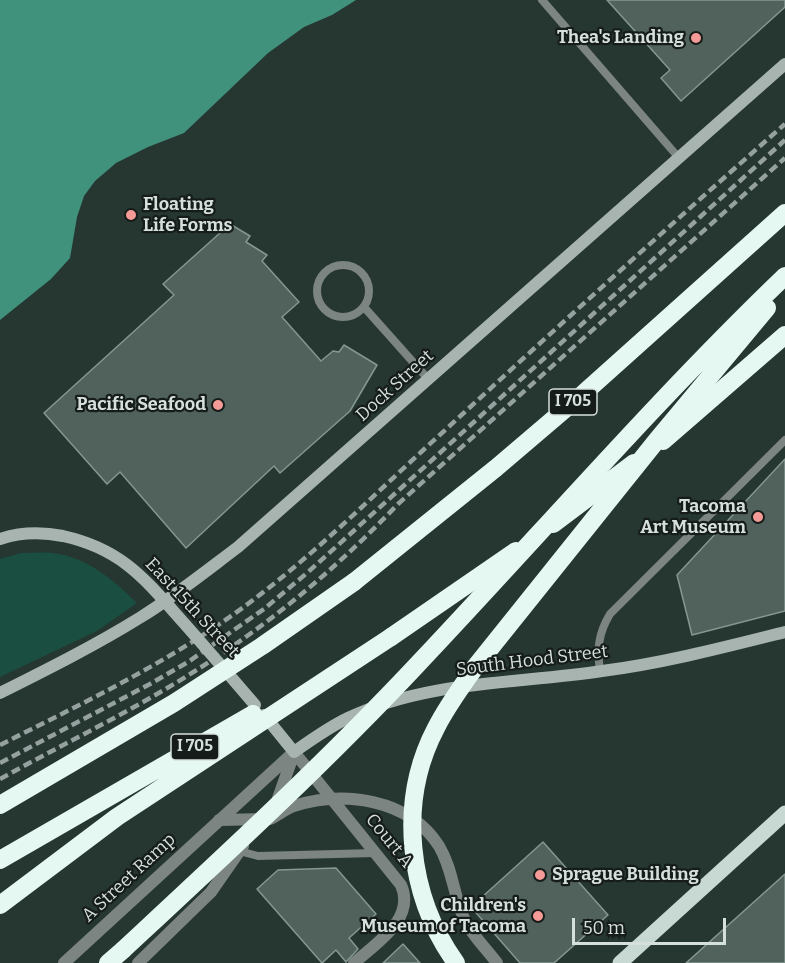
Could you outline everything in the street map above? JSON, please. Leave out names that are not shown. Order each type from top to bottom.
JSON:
[{"type":"highway","name":"I 705","points":[[0,804],[174,703],[354,582],[496,468],[576,400],[785,213]]},
{"type":"highway","points":[[108,963],[285,800],[345,740],[699,360],[785,276]]},
{"type":"highway","points":[[456,963],[428,913],[415,864],[412,837],[418,773],[435,729],[476,666],[785,286]]},
{"type":"highway","name":"I 705","points":[[0,860],[392,637],[489,571],[607,485],[665,439],[785,335]]},
{"type":"highway","points":[[0,904],[117,817],[392,637]]},
{"type":"main road","points":[[620,963],[785,813]]},
{"type":"street","name":"Dock Street","points":[[0,693],[142,616],[194,581],[238,547],[785,64]]},
{"type":"street","name":"East 15th Street","points":[[0,538],[27,533],[49,533],[87,542],[121,560],[158,594],[294,752]]},
{"type":"street","name":"South Hood Street","points":[[294,752],[348,718],[396,700],[455,688],[645,665],[785,632]]},
{"type":"street","name":"Court A","points":[[294,752],[401,885],[405,893],[404,909],[395,925],[354,963]]},
{"type":"street","points":[[271,819],[294,752]]},
{"type":"street","name":"A Street Ramp","points":[[64,963],[294,752]]},
{"type":"street","points":[[138,963],[211,892],[251,836],[271,819],[292,807],[332,799],[374,802],[396,809],[427,831],[446,860],[461,911],[469,928],[497,963]]},
{"type":"street","points":[[219,820],[271,819]]},
{"type":"lane","points":[[542,0],[679,159]]},
{"type":"lane","points":[[340,265],[348,266],[363,274],[369,291],[364,307],[350,316],[333,315],[326,311],[321,304],[317,288],[324,273],[340,265]]},
{"type":"lane","points":[[364,307],[429,380]]},
{"type":"lane","points":[[600,672],[597,650],[599,638],[610,614],[785,440]]},
{"type":"lane","points":[[239,851],[258,856],[375,853]]},
{"type":"shaded area","points":[[0,0],[356,0],[332,15],[304,27],[268,53],[184,133],[116,163],[95,181],[84,196],[77,217],[70,258],[51,279],[0,320]]},
{"type":"shaded area","points":[[21,553],[53,553],[77,559],[109,578],[137,603],[97,631],[0,677],[0,559]]},
{"type":"building","name":"Thea's Landing","points":[[607,0],[785,0],[785,7],[681,101],[661,78],[670,70]]},
{"type":"building","points":[[230,224],[250,236],[246,242],[267,255],[262,261],[299,302],[282,317],[321,361],[333,351],[339,352],[344,345],[377,365],[350,411],[280,473],[274,466],[186,548],[120,472],[107,484],[44,413],[174,295],[163,284]]},
{"type":"building","name":"Tacoma Art Museum","points":[[785,459],[785,611],[692,635],[677,575]]},
{"type":"building","name":"Sprague Building","points":[[543,842],[608,915],[554,963],[520,963],[471,907]]},
{"type":"building","points":[[336,868],[376,914],[349,938],[358,949],[346,962],[336,950],[322,963],[257,889],[278,870]]},
{"type":"building","points":[[785,874],[785,963],[686,963]]},
{"type":"building","points":[[403,944],[420,963],[383,963]]},
{"type":"railway","points":[[0,745],[167,657],[251,602],[308,556],[571,315],[785,124]]},
{"type":"railway","points":[[0,763],[188,662],[264,609],[307,573],[785,140]]},
{"type":"railway","points":[[0,779],[171,686],[223,653],[302,594],[398,504],[785,158]]},
{"type":"place","name":"Thea's Landing","points":[[696,38]]},
{"type":"place","name":"Floating Life Forms","points":[[131,215]]},
{"type":"place","name":"Pacific Seafood","points":[[218,405]]},
{"type":"place","name":"Tacoma Art Museum","points":[[758,517]]},
{"type":"place","name":"Sprague Building","points":[[540,875]]},
{"type":"place","name":"Children's Museum of Tacoma","points":[[538,916]]}]
